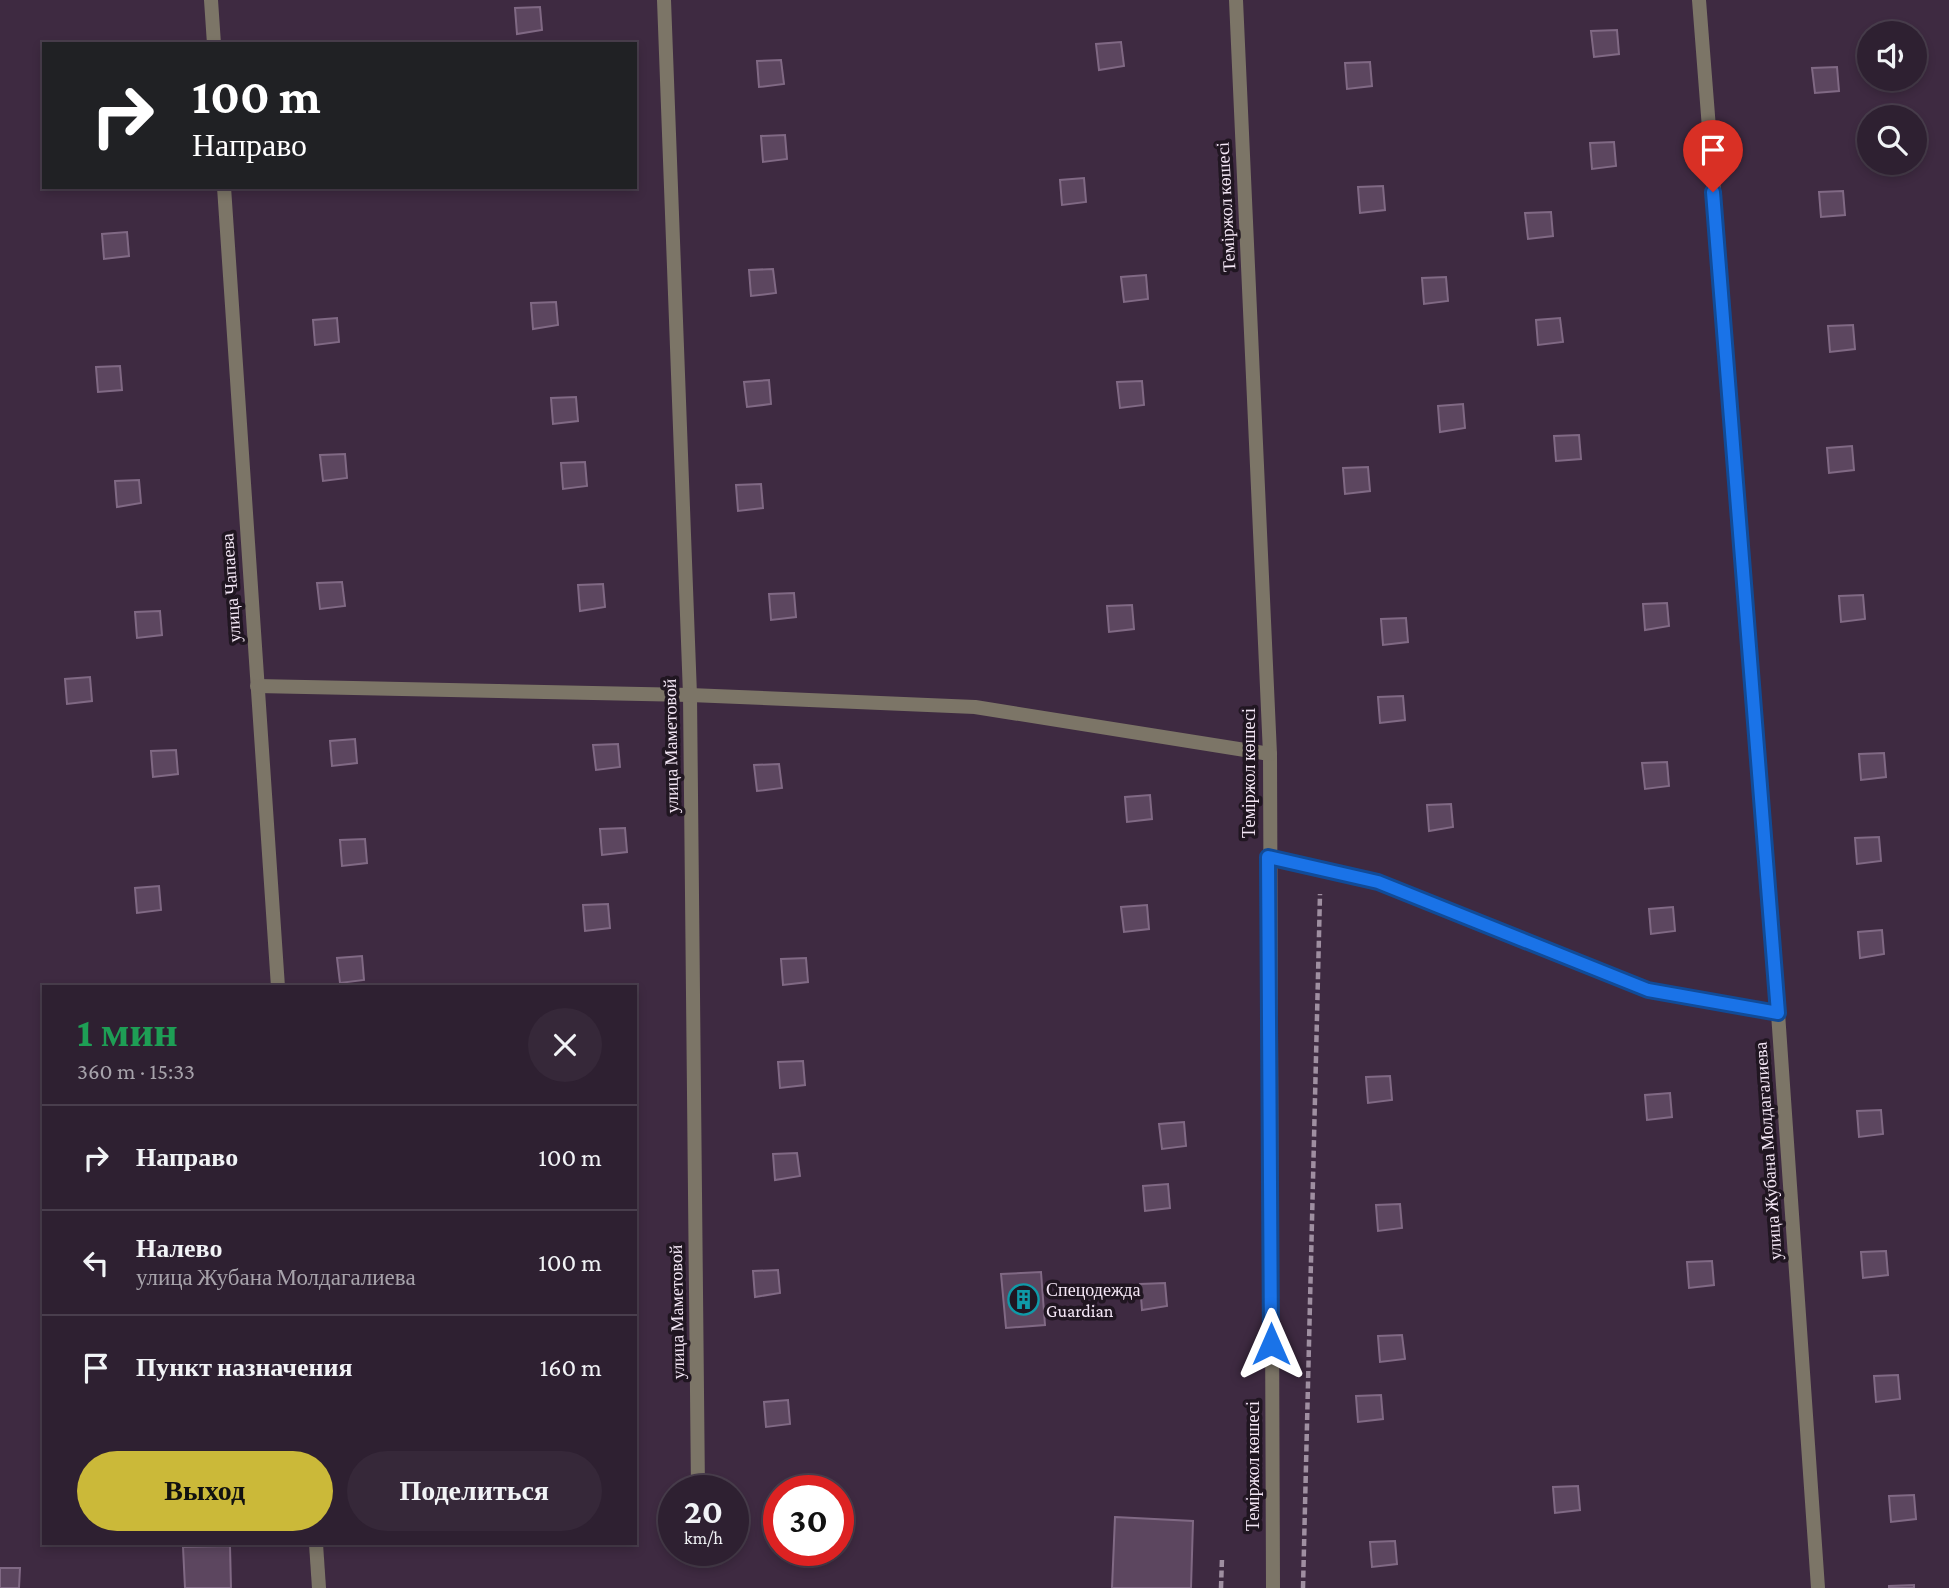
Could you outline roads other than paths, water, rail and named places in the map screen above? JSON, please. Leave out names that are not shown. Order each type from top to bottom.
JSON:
[{"type":"street","points":[[211,0],[214,42]]},
{"type":"street","name":"улица Маметовой","points":[[664,0],[690,695],[698,1475]]},
{"type":"street","name":"Теміржол көшесі","points":[[1236,0],[1270,754],[1268,857],[1273,1588]]},
{"type":"street","name":"улица Жубана Молдагалиева","points":[[1699,0],[1778,1013],[1818,1588]]},
{"type":"street","name":"улица Чапаева","points":[[224,189],[278,985]]},
{"type":"street","points":[[257,686],[690,695],[975,707],[1270,754]]},
{"type":"street","points":[[1268,857],[1378,882],[1648,990],[1778,1013]]},
{"type":"street","points":[[316,1545],[318,1588]]},
{"type":"place","name":"Спецодежда Guardian","points":[[1023,1300]]}]
